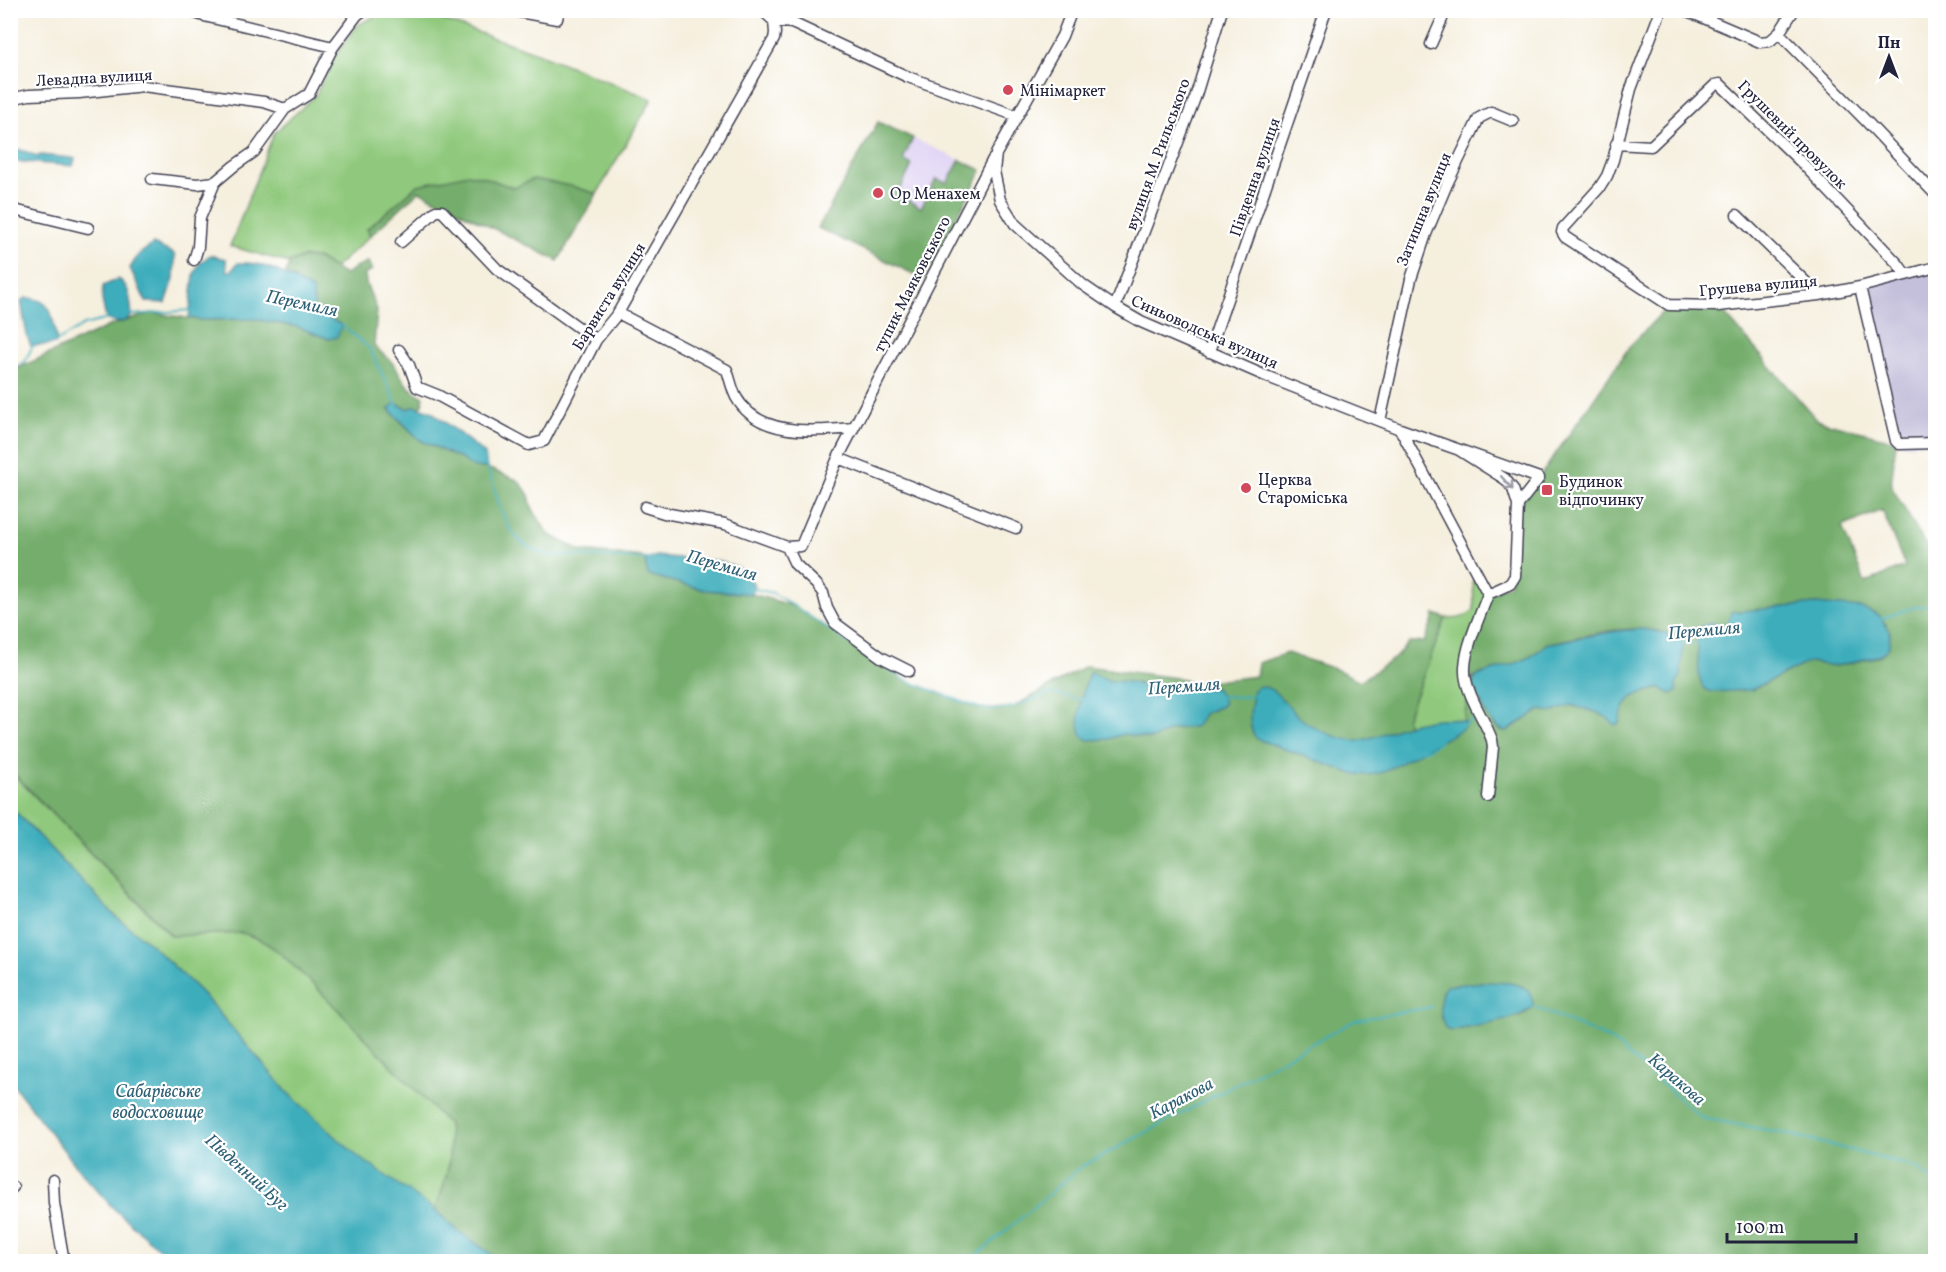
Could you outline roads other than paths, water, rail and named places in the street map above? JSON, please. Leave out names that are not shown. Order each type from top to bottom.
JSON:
[{"type":"street","points":[[188,10],[204,16],[333,47]]},
{"type":"street","points":[[194,260],[198,247],[200,218],[215,182],[254,152],[285,109],[309,94],[333,47],[357,15],[364,10]]},
{"type":"street","points":[[509,10],[558,15]]},
{"type":"street","points":[[762,10],[774,21],[792,24],[908,77],[1017,116]]},
{"type":"street","name":"Синьоводська вулиця","points":[[1072,10],[1062,36],[996,154],[994,171],[998,194],[1015,225],[1083,285],[1141,322],[1400,429],[1539,478],[1518,505]]},
{"type":"street","name":"вулиця М. Рильського","points":[[1115,307],[1195,98],[1222,10]]},
{"type":"street","name":"Південна вулиця","points":[[1209,352],[1326,10]]},
{"type":"street","points":[[1431,44],[1446,10]]},
{"type":"street","name":"Грушева вулиця","points":[[1661,10],[1631,89],[1613,160],[1600,187],[1563,228],[1562,232],[1565,237],[1669,305],[1718,306],[1819,295],[1860,287],[1935,267]]},
{"type":"street","points":[[1685,10],[1760,42],[1770,41],[1779,33],[1794,10]]},
{"type":"street","name":"Барвиста вулиця","points":[[399,350],[409,365],[417,387],[437,395],[529,446],[544,441],[596,340],[618,313],[774,39],[776,33],[774,21]]},
{"type":"street","points":[[1779,33],[1935,195]]},
{"type":"street","name":"Грушевий провулок","points":[[1616,144],[1651,146],[1715,85],[1720,84],[1803,164],[1898,264],[1905,275]]},
{"type":"street","name":"Левадна вулиця","points":[[10,99],[28,95],[79,93],[143,86],[264,102],[285,109]]},
{"type":"street","name":"Затишна вулиця","points":[[1380,420],[1411,279],[1426,234],[1447,184],[1479,118],[1491,112],[1513,121]]},
{"type":"street","name":"тупик Маяковського","points":[[787,547],[801,546],[838,458],[996,154]]},
{"type":"street","points":[[152,179],[197,184],[215,182]]},
{"type":"street","points":[[10,209],[88,228]]},
{"type":"street","points":[[402,242],[436,211],[442,211],[497,269],[596,340]]},
{"type":"street","points":[[1737,215],[1819,295]]},
{"type":"street","points":[[1860,287],[1896,441],[1899,444],[1935,443]]},
{"type":"street","points":[[618,313],[727,370],[736,396],[744,408],[764,422],[785,428],[806,430],[853,428]]},
{"type":"street","points":[[1400,429],[1488,594]]},
{"type":"street","name":"Синьоводська вулиця","points":[[1459,450],[1505,479],[1513,489],[1518,505]]},
{"type":"street","points":[[838,458],[1016,528]]},
{"type":"street","points":[[1488,798],[1492,740],[1467,683],[1465,669],[1488,594],[1510,584],[1515,576],[1518,505]]},
{"type":"street","points":[[645,507],[664,513],[725,524],[787,547],[795,564],[823,593],[834,623],[881,657],[909,671]]},
{"type":"street","points":[[53,1180],[54,1203],[64,1262]]},
{"type":"water","points":[[13,148],[29,152],[37,157],[40,155],[75,159],[73,166],[12,161],[11,150]]},
{"type":"water","points":[[153,244],[175,256],[174,279],[166,303],[146,302],[130,268],[138,255]]},
{"type":"water","points":[[210,255],[226,259],[227,271],[231,271],[238,263],[268,267],[287,275],[313,291],[314,311],[342,325],[337,337],[329,339],[298,327],[255,319],[201,320],[189,318],[194,274],[200,263]]},
{"type":"water","points":[[118,279],[128,290],[132,315],[123,322],[113,322],[106,319],[102,300],[103,286]]},
{"type":"water","points":[[25,298],[42,301],[47,306],[53,318],[57,342],[55,344],[31,346],[21,302]]},
{"type":"water","points":[[395,403],[408,409],[415,406],[431,411],[485,454],[487,468],[473,467],[420,440],[389,409]]},
{"type":"water","points":[[656,556],[710,560],[732,565],[749,577],[754,585],[752,594],[705,590],[648,575],[645,561]]},
{"type":"water","points":[[1816,604],[1862,608],[1879,615],[1890,631],[1889,647],[1881,655],[1836,666],[1809,662],[1751,690],[1712,692],[1703,688],[1699,676],[1697,628],[1710,623],[1727,625],[1731,612]]},
{"type":"water","points":[[1642,629],[1668,634],[1683,642],[1681,676],[1676,684],[1677,691],[1671,694],[1660,688],[1632,697],[1625,706],[1619,723],[1615,725],[1608,718],[1596,712],[1571,705],[1554,712],[1540,710],[1507,731],[1495,726],[1490,720],[1474,687],[1477,676],[1515,664],[1539,651],[1546,644],[1617,631]]},
{"type":"water","points":[[1090,672],[1110,681],[1131,682],[1154,689],[1215,688],[1224,703],[1203,714],[1197,725],[1173,729],[1155,738],[1124,734],[1109,739],[1088,740],[1081,735],[1079,719],[1082,695]]},
{"type":"water","points":[[1260,686],[1271,690],[1311,726],[1325,733],[1347,739],[1368,739],[1428,720],[1449,719],[1467,723],[1462,729],[1384,772],[1369,775],[1353,774],[1257,739],[1251,729],[1250,716],[1254,690]]},
{"type":"water","name":"Сабарівське водосховище","points":[[11,807],[117,918],[147,941],[200,991],[288,1093],[356,1155],[435,1210],[458,1231],[501,1261],[172,1261],[112,1207],[80,1171],[11,1082]]},
{"type":"water","points":[[1481,982],[1522,986],[1532,997],[1533,1006],[1507,1020],[1451,1031],[1446,1029],[1440,1007],[1443,990],[1446,986]]},
{"type":"waterway","name":"Перемиля","points":[[132,315],[192,310]]},
{"type":"waterway","name":"Перемиля","points":[[56,342],[84,325],[108,319]]},
{"type":"waterway","name":"Перемиля","points":[[342,325],[370,349],[397,405]]},
{"type":"waterway","name":"Перемиля","points":[[10,370],[25,362],[33,345]]},
{"type":"waterway","name":"Перемиля","points":[[486,464],[506,521],[522,543],[551,555],[650,559]]},
{"type":"waterway","name":"Перемиля","points":[[751,588],[773,593],[905,680],[979,708],[993,710],[1013,707],[1051,693],[1082,700]]},
{"type":"waterway","name":"Перемиля","points":[[1880,619],[1915,607],[1936,605]]},
{"type":"waterway","name":"Перемиля","points":[[1681,643],[1700,644]]},
{"type":"waterway","name":"Перемиля","points":[[1218,696],[1254,696]]},
{"type":"waterway","name":"Перемиля","points":[[1464,725],[1475,719]]},
{"type":"waterway","name":"Перемиля","points":[[1421,751],[1440,741]]},
{"type":"waterway","name":"Каракова","points":[[1533,1006],[1611,1040],[1702,1118],[1788,1134],[1915,1167],[1936,1184]]},
{"type":"waterway","name":"Каракова","points":[[969,1262],[1081,1167],[1356,1020],[1432,1007]]},
{"type":"place","name":"Мінімаркет","points":[[1008,90]]},
{"type":"place","name":"Ор Менахем","points":[[878,193]]},
{"type":"place","name":"Церква Староміська","points":[[1246,488]]},
{"type":"place","name":"Будинок відпочинку","points":[[1547,490]]},
{"type":"water label","name":"Південний Буг","points":[[247,1172]]}]
